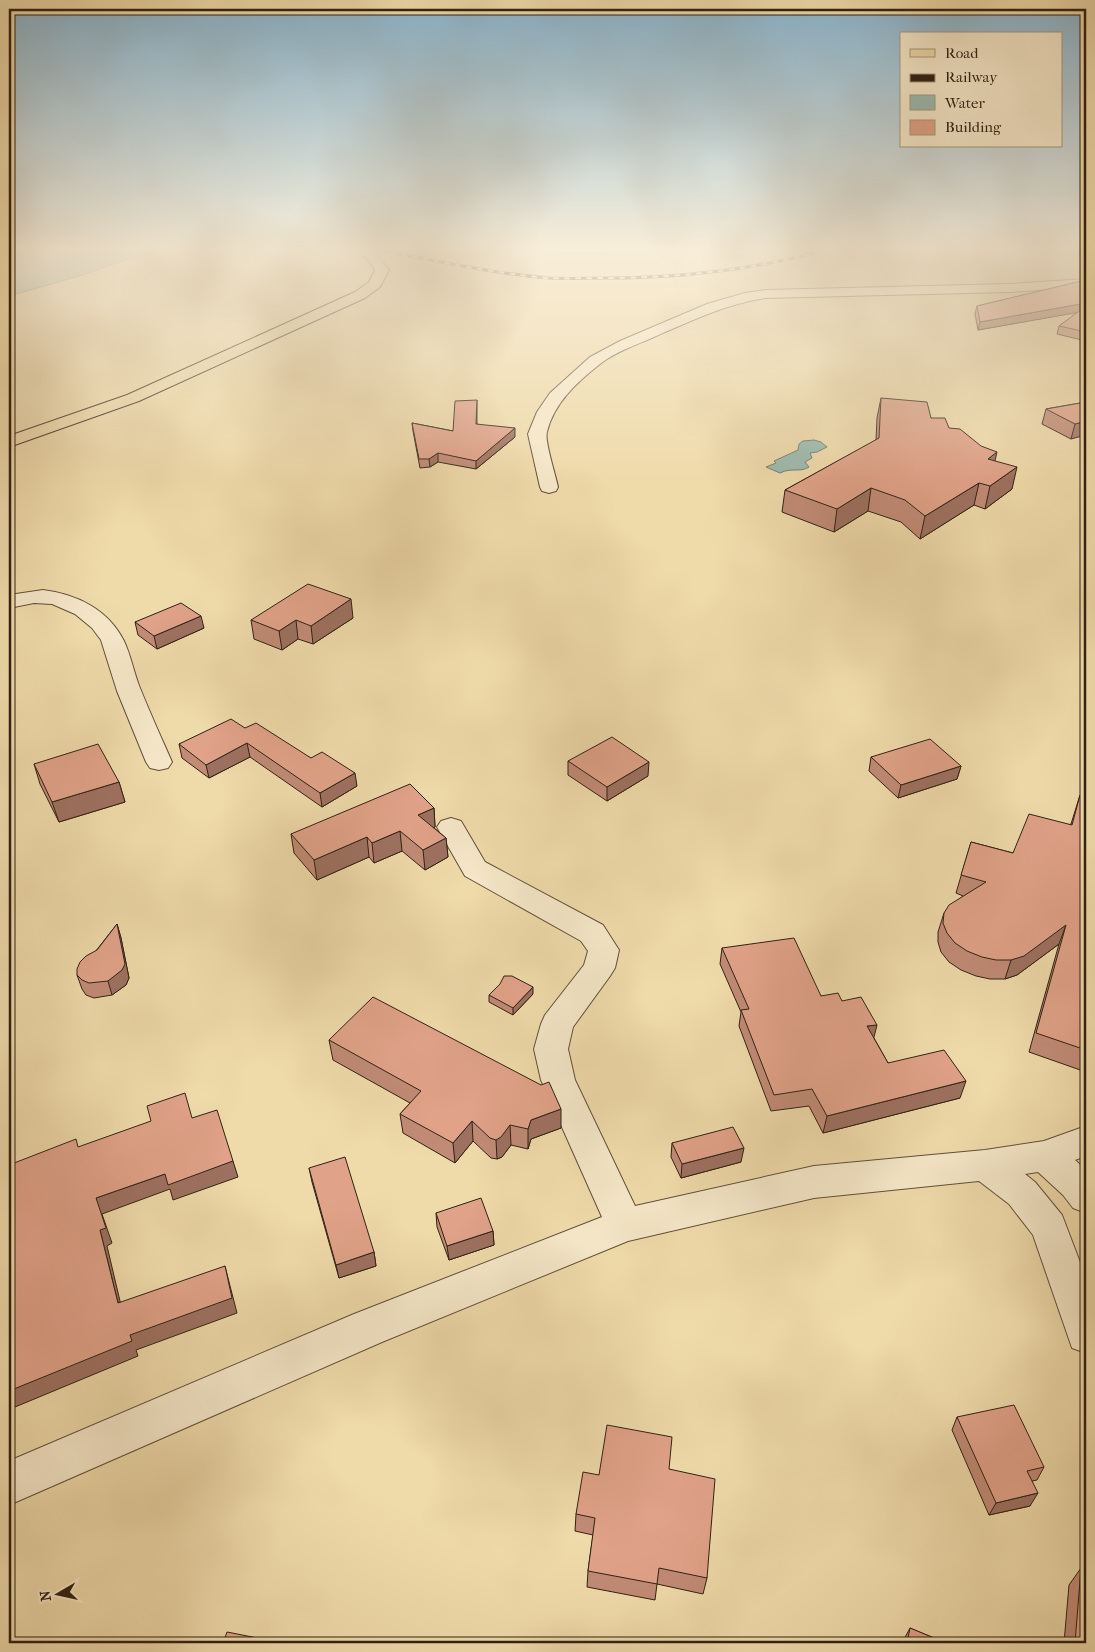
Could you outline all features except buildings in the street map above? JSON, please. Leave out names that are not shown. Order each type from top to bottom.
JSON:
[{"type":"main road","points":[[9,442],[133,398],[294,325]]},
{"type":"street","points":[[548,487],[537,434],[545,412],[556,396],[595,360],[625,344],[669,325]]},
{"type":"street","points":[[9,602],[32,597],[50,597],[67,602],[92,615],[100,622],[112,641],[128,690],[159,762]]},
{"type":"street","points":[[451,827],[475,870],[592,933],[604,950],[599,968],[557,1024],[551,1049],[558,1080],[625,1225]]},
{"type":"street","points":[[9,1483],[368,1328],[625,1225],[814,1182],[985,1165],[1045,1156],[1086,1141]]},
{"type":"street","points":[[1045,1156],[1076,1184],[1086,1197]]},
{"type":"street","points":[[985,1165],[1022,1193],[1049,1228],[1086,1334]]},
{"type":"water","points":[[814,440],[821,442],[827,447],[810,453],[812,458],[805,462],[809,467],[802,470],[788,470],[780,473],[766,467],[776,463],[774,461],[798,450],[799,444],[803,441]]}]
